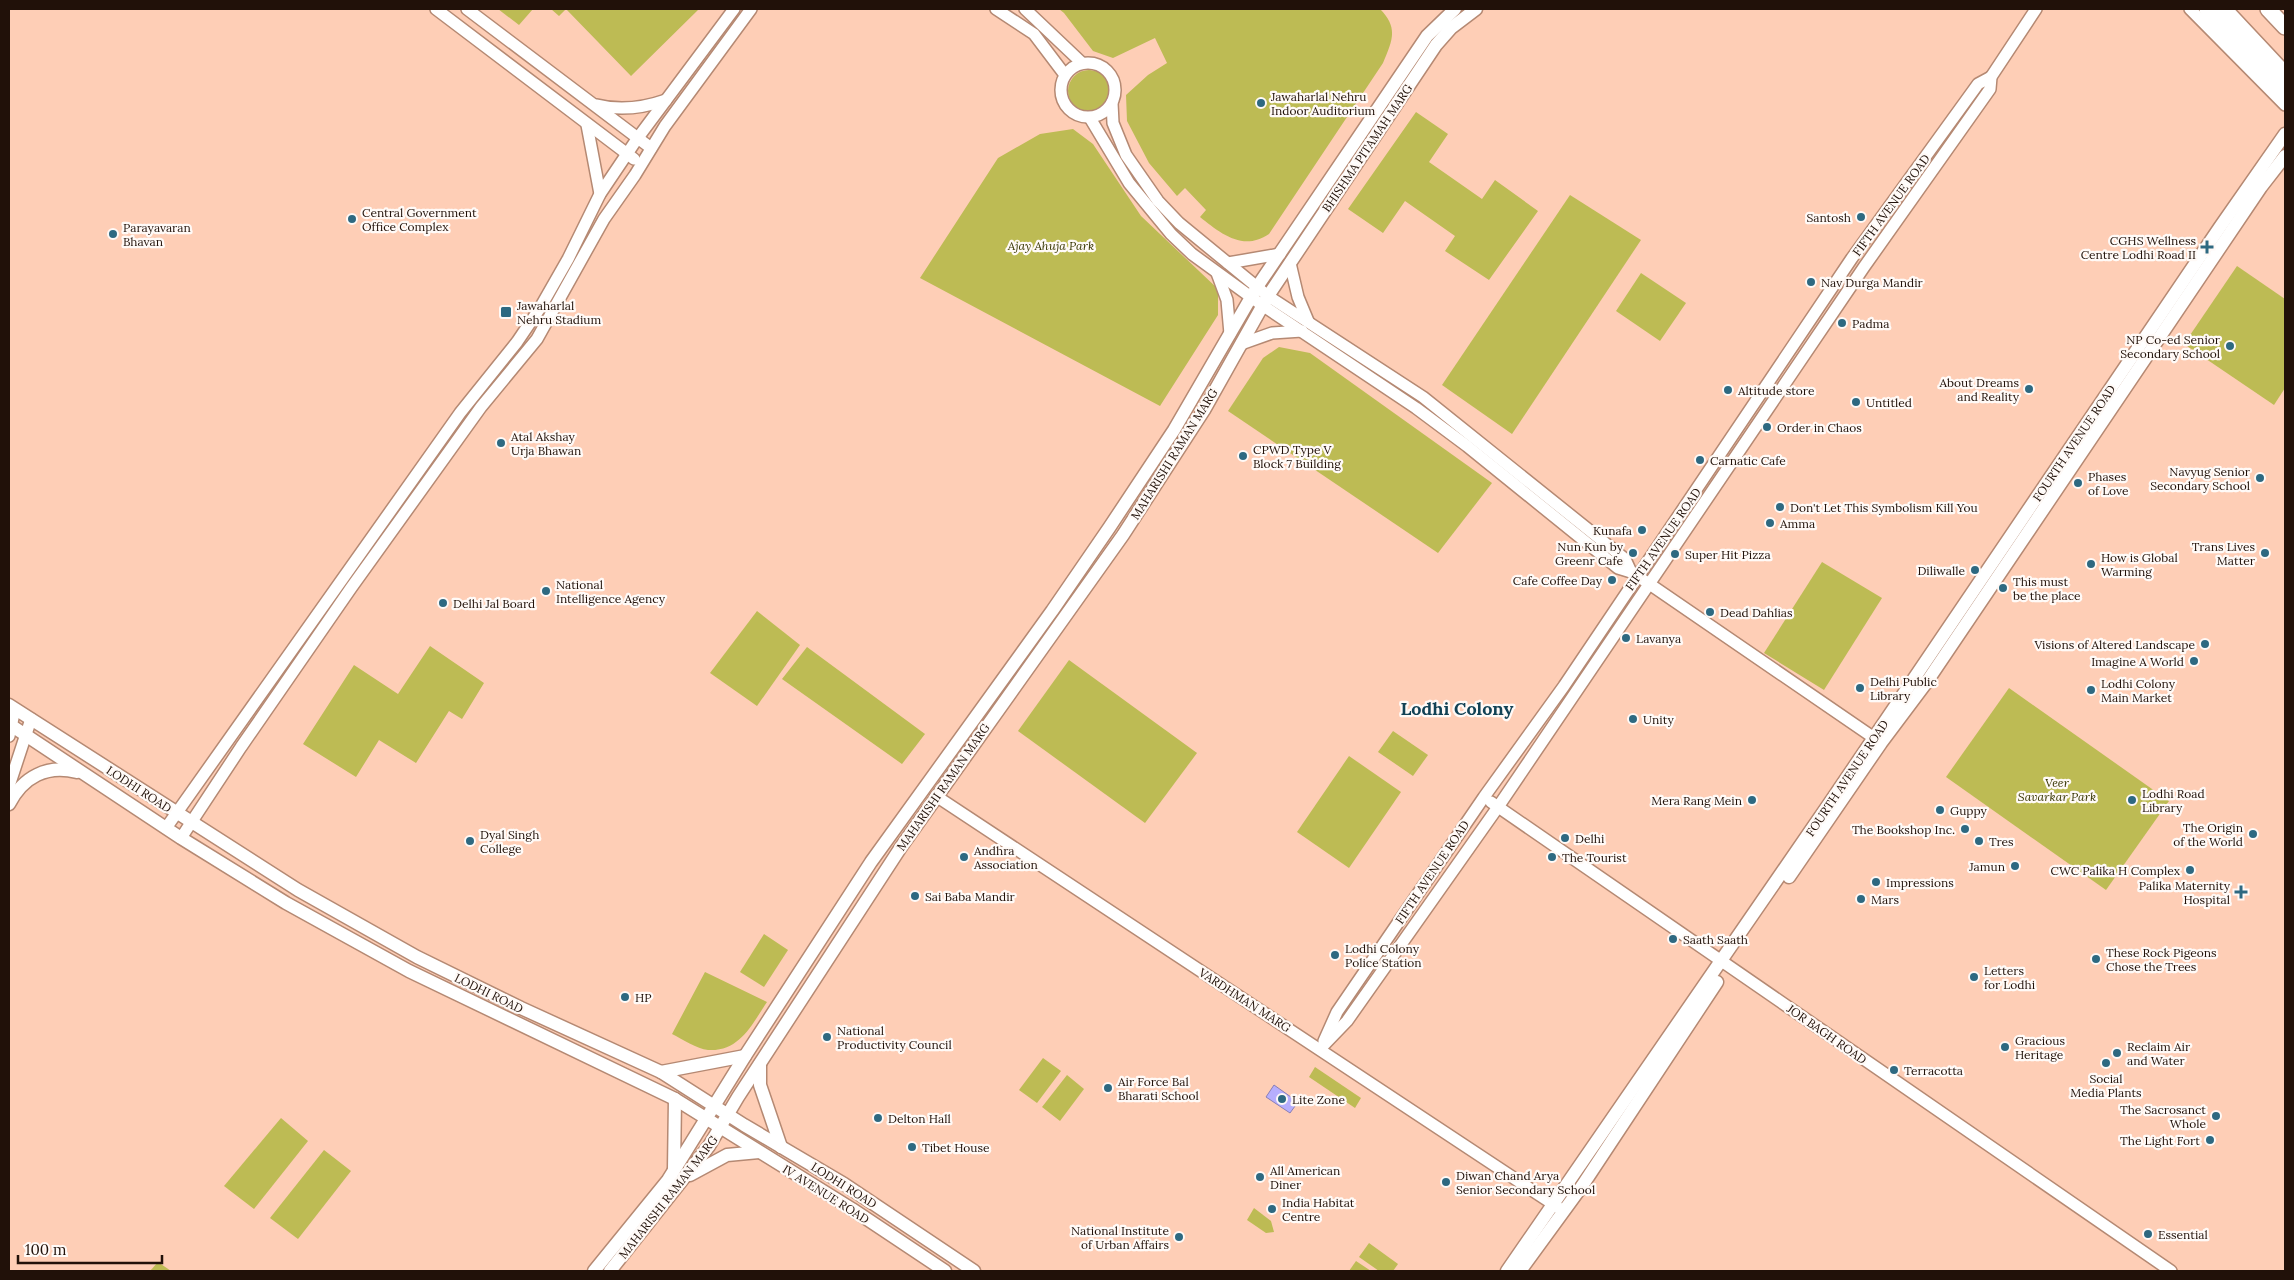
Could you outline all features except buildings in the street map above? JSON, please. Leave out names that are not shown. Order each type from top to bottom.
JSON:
[{"type":"highway","points":[[2207,9],[2284,97]]},
{"type":"highway","points":[[2224,9],[2285,74]]},
{"type":"highway","points":[[2268,9],[2285,27]]},
{"type":"main road","name":"BHISHMA PITAMAH MARG","points":[[1254,291],[1427,36],[1454,9]]},
{"type":"main road","name":"BHISHMA PITAMAH MARG","points":[[1265,300],[1436,45],[1451,28],[1476,9]]},
{"type":"main road","name":"FOURTH AVENUE ROAD","points":[[1520,1271],[1558,1208],[1877,740],[2220,227],[2285,134]]},
{"type":"main road","name":"FOURTH AVENUE ROAD","points":[[1877,740],[1926,683],[2261,187],[2285,156]]},
{"type":"main road","name":"MAHARISHI RAMAN MARG","points":[[594,1271],[668,1180],[745,1056],[871,862],[1052,611],[1109,528],[1174,430],[1254,291]]},
{"type":"main road","name":"MAHARISHI RAMAN MARG","points":[[610,1271],[721,1128],[848,927],[936,796],[1123,535],[1204,410],[1265,300]]},
{"type":"main road","name":"LODHI ROAD","points":[[12,707],[298,890],[416,957],[521,1008],[661,1072],[728,1115],[844,1184],[974,1271]]},
{"type":"main road","name":"LODHI ROAD","points":[[10,729],[26,735],[181,838],[286,903],[409,971],[675,1099],[706,1118]]},
{"type":"main road","points":[[9,804],[16,790],[30,779],[47,771],[64,769],[87,775]]},
{"type":"main road","points":[[661,1072],[745,1056]]},
{"type":"main road","points":[[760,1064],[760,1085],[781,1146]]},
{"type":"main road","points":[[674,1170],[675,1099]]},
{"type":"main road","name":"IV AVENUE ROAD","points":[[706,1118],[852,1209],[944,1271]]},
{"type":"main road","points":[[684,1178],[727,1155],[759,1152]]},
{"type":"main road","name":"FOURTH AVENUE ROAD","points":[[1507,1271],[1558,1208]]},
{"type":"street","points":[[436,9],[587,125],[642,164]]},
{"type":"street","points":[[467,9],[651,148]]},
{"type":"street","points":[[166,828],[460,413],[517,342],[540,308],[568,259],[600,194],[628,155],[637,138],[734,9]]},
{"type":"street","points":[[181,838],[292,671],[498,385],[537,339],[604,219],[651,148],[751,9]]},
{"type":"street","points":[[996,9],[1034,34],[1065,75]]},
{"type":"street","points":[[1026,9],[1082,63]]},
{"type":"street","name":"FIFTH AVENUE ROAD","points":[[1320,1050],[1336,1012],[1484,797],[1564,686],[1634,574],[1710,472],[1852,258],[1978,84],[1991,76],[2036,9]]},
{"type":"street","points":[[2190,9],[2284,97]]},
{"type":"street","points":[[1112,103],[1107,110],[1090,118],[1075,115],[1064,104],[1060,89],[1065,75],[1070,69],[1082,63],[1098,65],[1110,74],[1115,88],[1112,103],[1116,134],[1126,155],[1140,176],[1179,223],[1228,263],[1254,291],[1302,331],[1416,408],[1467,446],[1618,568],[1634,574],[1648,583],[1877,740]]},
{"type":"street","name":"FIFTH AVENUE ROAD","points":[[1320,1050],[1347,1021],[1498,807],[1648,583],[1721,479],[1864,267],[1990,89],[1991,76]]},
{"type":"street","points":[[595,105],[609,108],[641,108],[666,100]]},
{"type":"street","points":[[1090,118],[1129,183],[1171,234],[1217,273],[1254,291]]},
{"type":"street","points":[[587,125],[600,194]]},
{"type":"street","points":[[1228,263],[1280,254]]},
{"type":"street","points":[[1290,263],[1298,297],[1308,321]]},
{"type":"street","points":[[1217,273],[1227,300],[1230,334]]},
{"type":"street","points":[[1265,300],[1308,321],[1394,377],[1452,419],[1624,559],[1634,574]]},
{"type":"street","points":[[1241,344],[1272,333],[1302,331]]},
{"type":"street","points":[[10,729],[12,707]]},
{"type":"street","points":[[9,786],[31,719]]},
{"type":"street","name":"VARDHMAN MARG","points":[[936,796],[1102,908],[1558,1208]]},
{"type":"street","name":"JOR BAGH ROAD","points":[[1484,797],[2171,1271]]},
{"type":"green space","points":[[498,9],[533,9],[519,25]]},
{"type":"green space","points":[[551,9],[566,9],[559,16]]},
{"type":"green space","points":[[566,9],[699,9],[631,76]]},
{"type":"green space","points":[[1059,9],[1380,9],[1390,22],[1392,35],[1383,63],[1269,234],[1259,239],[1241,241],[1224,234],[1200,217],[1206,210],[1185,188],[1177,196],[1149,163],[1127,121],[1126,95],[1148,75],[1167,63],[1155,38],[1113,58],[1093,51]]},
{"type":"green space","points":[[1093,70],[1101,73],[1107,79],[1110,91],[1107,103],[1101,109],[1085,112],[1077,109],[1071,103],[1068,87],[1071,79],[1077,73]]},
{"type":"green space","points":[[1416,112],[1448,134],[1429,162],[1482,199],[1495,180],[1538,211],[1489,280],[1445,251],[1455,236],[1405,201],[1383,233],[1348,209]]},
{"type":"green space","name":"Ajay Ahuja Park","points":[[1073,129],[1093,144],[1141,216],[1218,289],[1218,315],[1160,406],[920,278],[998,158],[1040,134]]},
{"type":"green space","points":[[1570,195],[1641,240],[1512,434],[1442,385]]},
{"type":"green space","points":[[2237,266],[2285,299],[2285,388],[2274,405],[2184,344]]},
{"type":"green space","points":[[1641,273],[1686,303],[1660,341],[1616,311]]},
{"type":"green space","points":[[1279,347],[1310,353],[1492,483],[1438,553],[1228,411],[1263,358]]},
{"type":"green space","points":[[1822,562],[1882,598],[1824,690],[1764,653]]},
{"type":"green space","points":[[757,611],[800,645],[757,706],[710,673]]},
{"type":"green space","points":[[430,646],[484,683],[462,719],[449,711],[416,763],[379,740],[356,777],[303,744],[354,665],[398,694]]},
{"type":"green space","points":[[807,647],[925,734],[902,764],[782,679]]},
{"type":"green space","points":[[1069,660],[1197,753],[1145,823],[1018,731]]},
{"type":"green space","name":"Veer Savarkar Park","points":[[2009,688],[2169,801],[2106,890],[1946,777]]},
{"type":"green space","points":[[1393,731],[1428,755],[1413,776],[1378,752]]},
{"type":"green space","points":[[1349,756],[1401,792],[1349,868],[1297,832]]},
{"type":"green space","points":[[764,934],[788,950],[764,987],[740,972]]},
{"type":"green space","points":[[705,972],[767,1002],[744,1035],[729,1046],[719,1049],[708,1050],[699,1048],[672,1034]]},
{"type":"green space","points":[[1043,1058],[1061,1071],[1037,1103],[1019,1090]]},
{"type":"green space","points":[[1315,1067],[1361,1098],[1355,1108],[1309,1077]]},
{"type":"green space","points":[[1067,1075],[1084,1089],[1060,1121],[1042,1107]]},
{"type":"green space","points":[[281,1118],[308,1141],[254,1209],[224,1186]]},
{"type":"green space","points":[[324,1150],[351,1171],[298,1239],[270,1218]]},
{"type":"green space","points":[[1254,1208],[1271,1221],[1274,1232],[1266,1233],[1247,1220]]},
{"type":"green space","points":[[1369,1243],[1398,1264],[1393,1271],[1379,1271],[1359,1257]]},
{"type":"green space","points":[[1356,1261],[1371,1271],[1349,1271]]},
{"type":"green space","points":[[158,1262],[171,1271],[150,1271]]},
{"type":"shaded area","name":"Lite Zone","points":[[1274,1085],[1298,1102],[1290,1113],[1266,1097]]},
{"type":"place","name":"Jawaharlal Nehru Indoor Auditorium","points":[[1261,103]]},
{"type":"place","name":"Santosh","points":[[1861,217]]},
{"type":"place","name":"Central Government Office Complex","points":[[352,219]]},
{"type":"place","name":"Parayavaran Bhavan","points":[[113,234]]},
{"type":"place","name":"CGHS Wellness Centre Lodhi Road II","points":[[2207,247]]},
{"type":"place","name":"Nav Durga Mandir","points":[[1811,282]]},
{"type":"place","name":"Jawaharlal Nehru Stadium","points":[[506,312]]},
{"type":"place","name":"Padma","points":[[1842,323]]},
{"type":"place","name":"NP Co-ed Senior Secondary School","points":[[2230,346]]},
{"type":"place","name":"About Dreams and Reality","points":[[2029,389]]},
{"type":"place","name":"Altitude store","points":[[1728,390]]},
{"type":"place","name":"Untitled","points":[[1856,402]]},
{"type":"place","name":"Order in Chaos","points":[[1767,427]]},
{"type":"place","name":"Atal Akshay Urja Bhawan","points":[[501,443]]},
{"type":"place","name":"CPWD Type V Block 7 Building","points":[[1243,456]]},
{"type":"place","name":"Carnatic Cafe","points":[[1700,460]]},
{"type":"place","name":"Navyug Senior Secondary School","points":[[2260,478]]},
{"type":"place","name":"Phases of Love","points":[[2078,483]]},
{"type":"place","name":"Don't Let This Symbolism Kill You","points":[[1780,507]]},
{"type":"place","name":"Amma","points":[[1770,523]]},
{"type":"place","name":"Kunafa","points":[[1642,530]]},
{"type":"place","name":"Nun Kun by Greenr Cafe","points":[[1633,553]]},
{"type":"place","name":"Trans Lives Matter","points":[[2265,553]]},
{"type":"place","name":"Super Hit Pizza","points":[[1675,554]]},
{"type":"place","name":"How is Global Warming","points":[[2091,564]]},
{"type":"place","name":"Diliwalle","points":[[1975,570]]},
{"type":"place","name":"Cafe Coffee Day","points":[[1612,580]]},
{"type":"place","name":"This must be the place","points":[[2003,588]]},
{"type":"place","name":"National Intelligence Agency","points":[[546,591]]},
{"type":"place","name":"Delhi Jal Board","points":[[443,603]]},
{"type":"place","name":"Dead Dahlias","points":[[1710,612]]},
{"type":"place","name":"Lavanya","points":[[1626,638]]},
{"type":"place","name":"Visions of Altered Landscape","points":[[2205,644]]},
{"type":"place","name":"Imagine A World","points":[[2194,661]]},
{"type":"place","name":"Delhi Public Library","points":[[1860,688]]},
{"type":"place","name":"Lodhi Colony Main Market","points":[[2091,690]]},
{"type":"place","name":"Unity","points":[[1633,719]]},
{"type":"place","name":"Mera Rang Mein","points":[[1752,800]]},
{"type":"place","name":"Lodhi Road Library","points":[[2132,800]]},
{"type":"place","name":"Guppy","points":[[1940,810]]},
{"type":"place","name":"The Bookshop Inc.","points":[[1965,829]]},
{"type":"place","name":"The Origin of the World","points":[[2253,834]]},
{"type":"place","name":"Delhi","points":[[1565,838]]},
{"type":"place","name":"Dyal Singh College","points":[[470,841]]},
{"type":"place","name":"Tres","points":[[1979,841]]},
{"type":"place","name":"Andhra Association","points":[[964,857]]},
{"type":"place","name":"The Tourist","points":[[1552,857]]},
{"type":"place","name":"Jamun","points":[[2015,866]]},
{"type":"place","name":"CWC Palika H Complex","points":[[2190,870]]},
{"type":"place","name":"Impressions","points":[[1876,882]]},
{"type":"place","name":"Palika Maternity Hospital","points":[[2241,892]]},
{"type":"place","name":"Sai Baba Mandir","points":[[915,896]]},
{"type":"place","name":"Mars","points":[[1861,899]]},
{"type":"place","name":"Saath Saath","points":[[1673,939]]},
{"type":"place","name":"Lodhi Colony Police Station","points":[[1335,955]]},
{"type":"place","name":"These Rock Pigeons Chose the Trees","points":[[2096,959]]},
{"type":"place","name":"Letters for Lodhi","points":[[1974,977]]},
{"type":"place","name":"HP","points":[[625,997]]},
{"type":"place","name":"National Productivity Council","points":[[827,1037]]},
{"type":"place","name":"Gracious Heritage","points":[[2005,1047]]},
{"type":"place","name":"Reclaim Air and Water","points":[[2117,1053]]},
{"type":"place","name":"Social Media Plants","points":[[2106,1063]]},
{"type":"place","name":"Terracotta","points":[[1894,1070]]},
{"type":"place","name":"Air Force Bal Bharati School","points":[[1108,1088]]},
{"type":"place","name":"Lite Zone","points":[[1282,1099]]},
{"type":"place","name":"The Sacrosanct Whole","points":[[2216,1116]]},
{"type":"place","name":"Delton Hall","points":[[878,1118]]},
{"type":"place","name":"The Light Fort","points":[[2210,1140]]},
{"type":"place","name":"Tibet House","points":[[912,1147]]},
{"type":"place","name":"All American Diner","points":[[1260,1177]]},
{"type":"place","name":"Diwan Chand Arya Senior Secondary School","points":[[1446,1182]]},
{"type":"place","name":"India Habitat Centre","points":[[1272,1209]]},
{"type":"place","name":"Essential","points":[[2148,1234]]},
{"type":"place","name":"National Institute of Urban Affairs","points":[[1179,1237]]},
{"type":"district","name":"Lodhi Colony","points":[[1457,708]]}]
